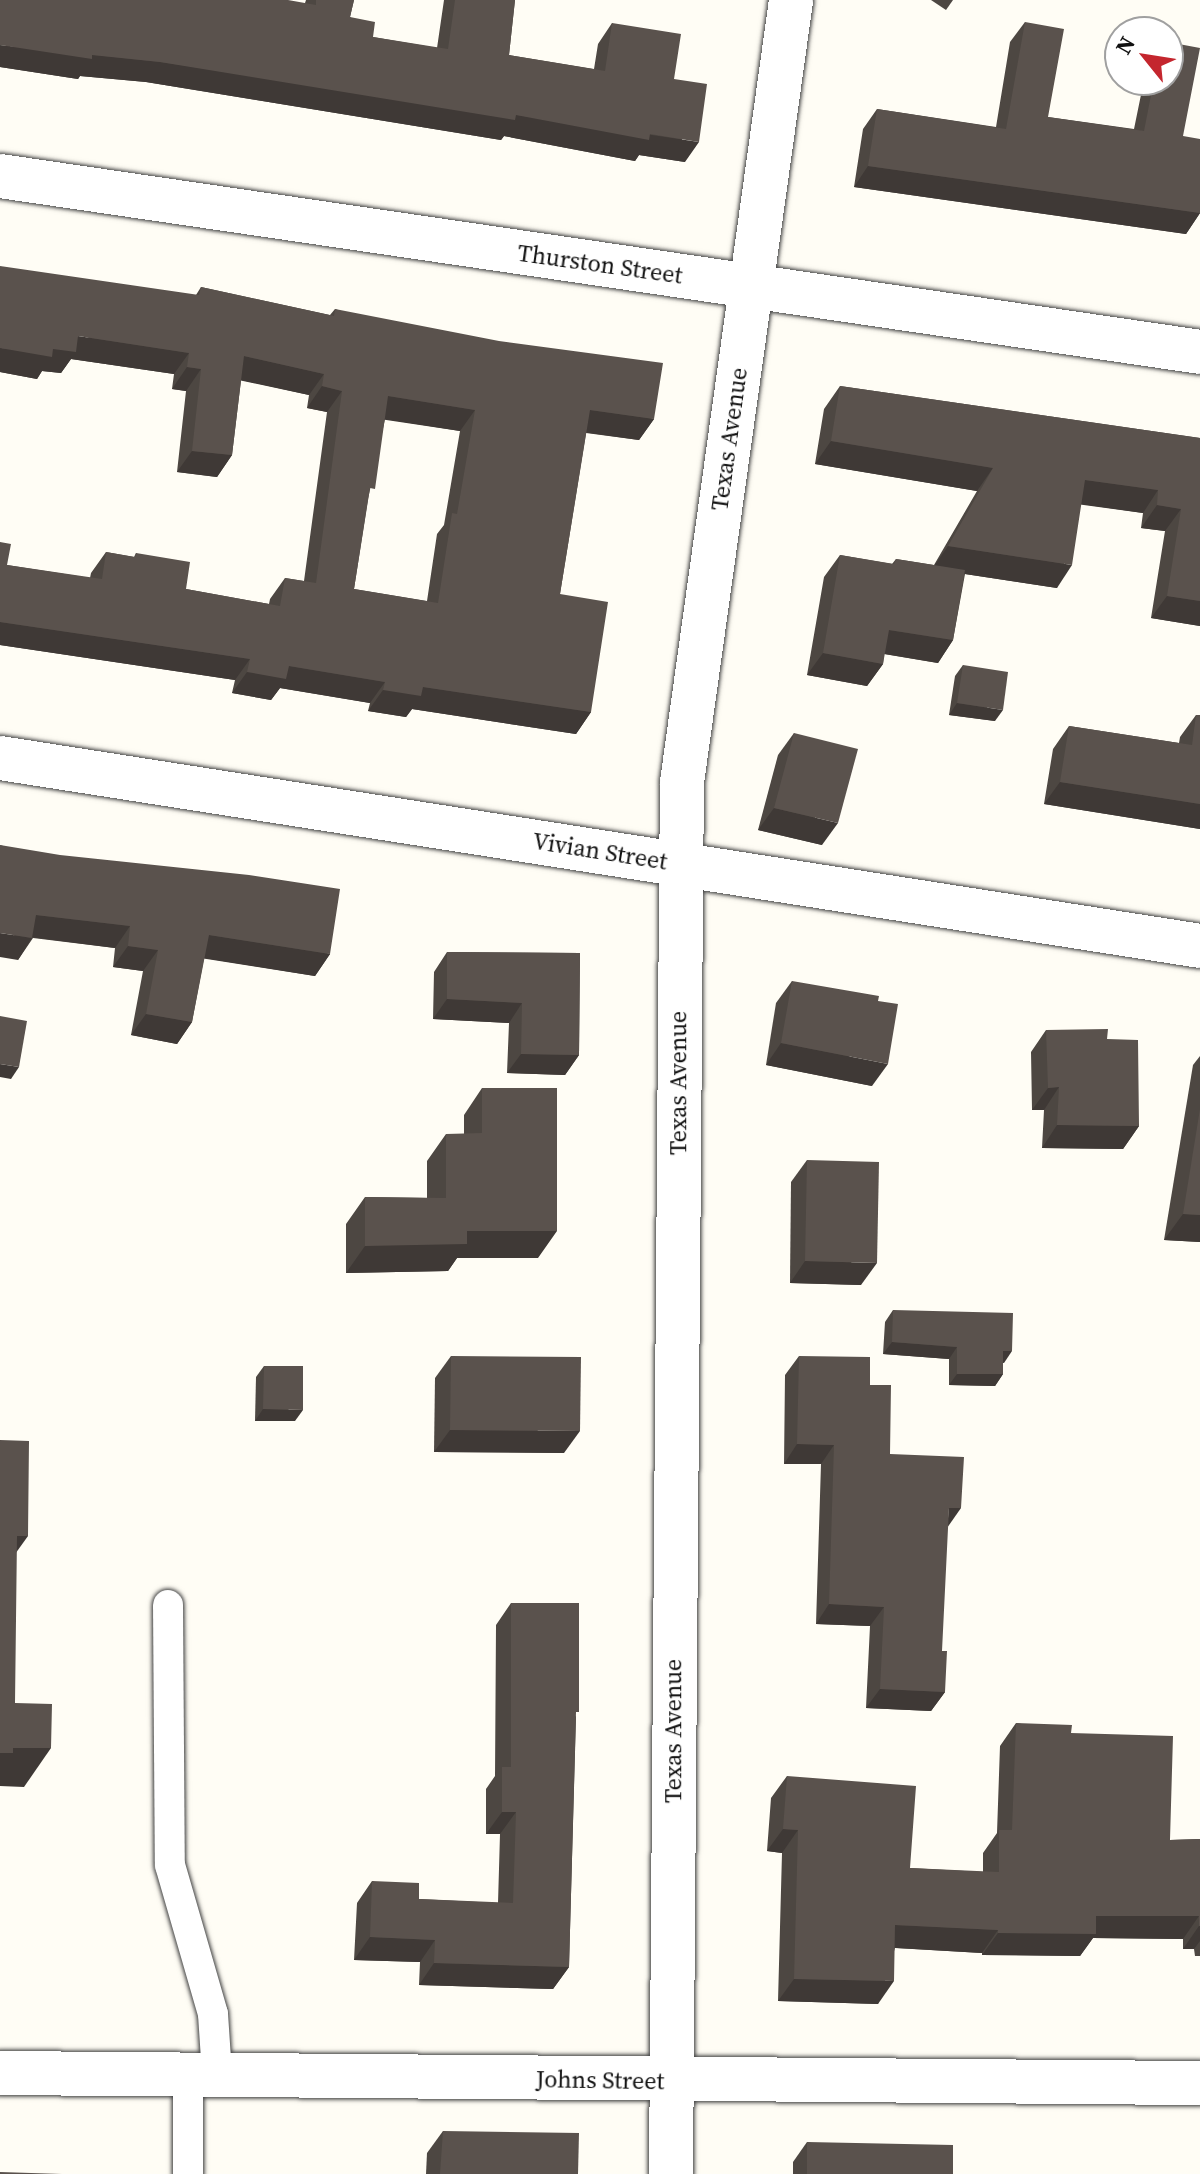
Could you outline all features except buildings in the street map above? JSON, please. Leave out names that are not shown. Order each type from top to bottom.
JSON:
[{"type":"street","name":"Texas Avenue","points":[[671,2174],[682,782],[791,0]]},
{"type":"street","name":"Thurston Street","points":[[0,176],[1200,352]]},
{"type":"street","name":"Vivian Street","points":[[0,758],[1200,946]]},
{"type":"street","name":"Johns Street","points":[[0,2073],[670,2081],[1200,2083]]},
{"type":"lane","points":[[168,1605],[170,1865],[213,2014],[188,2174]]}]
